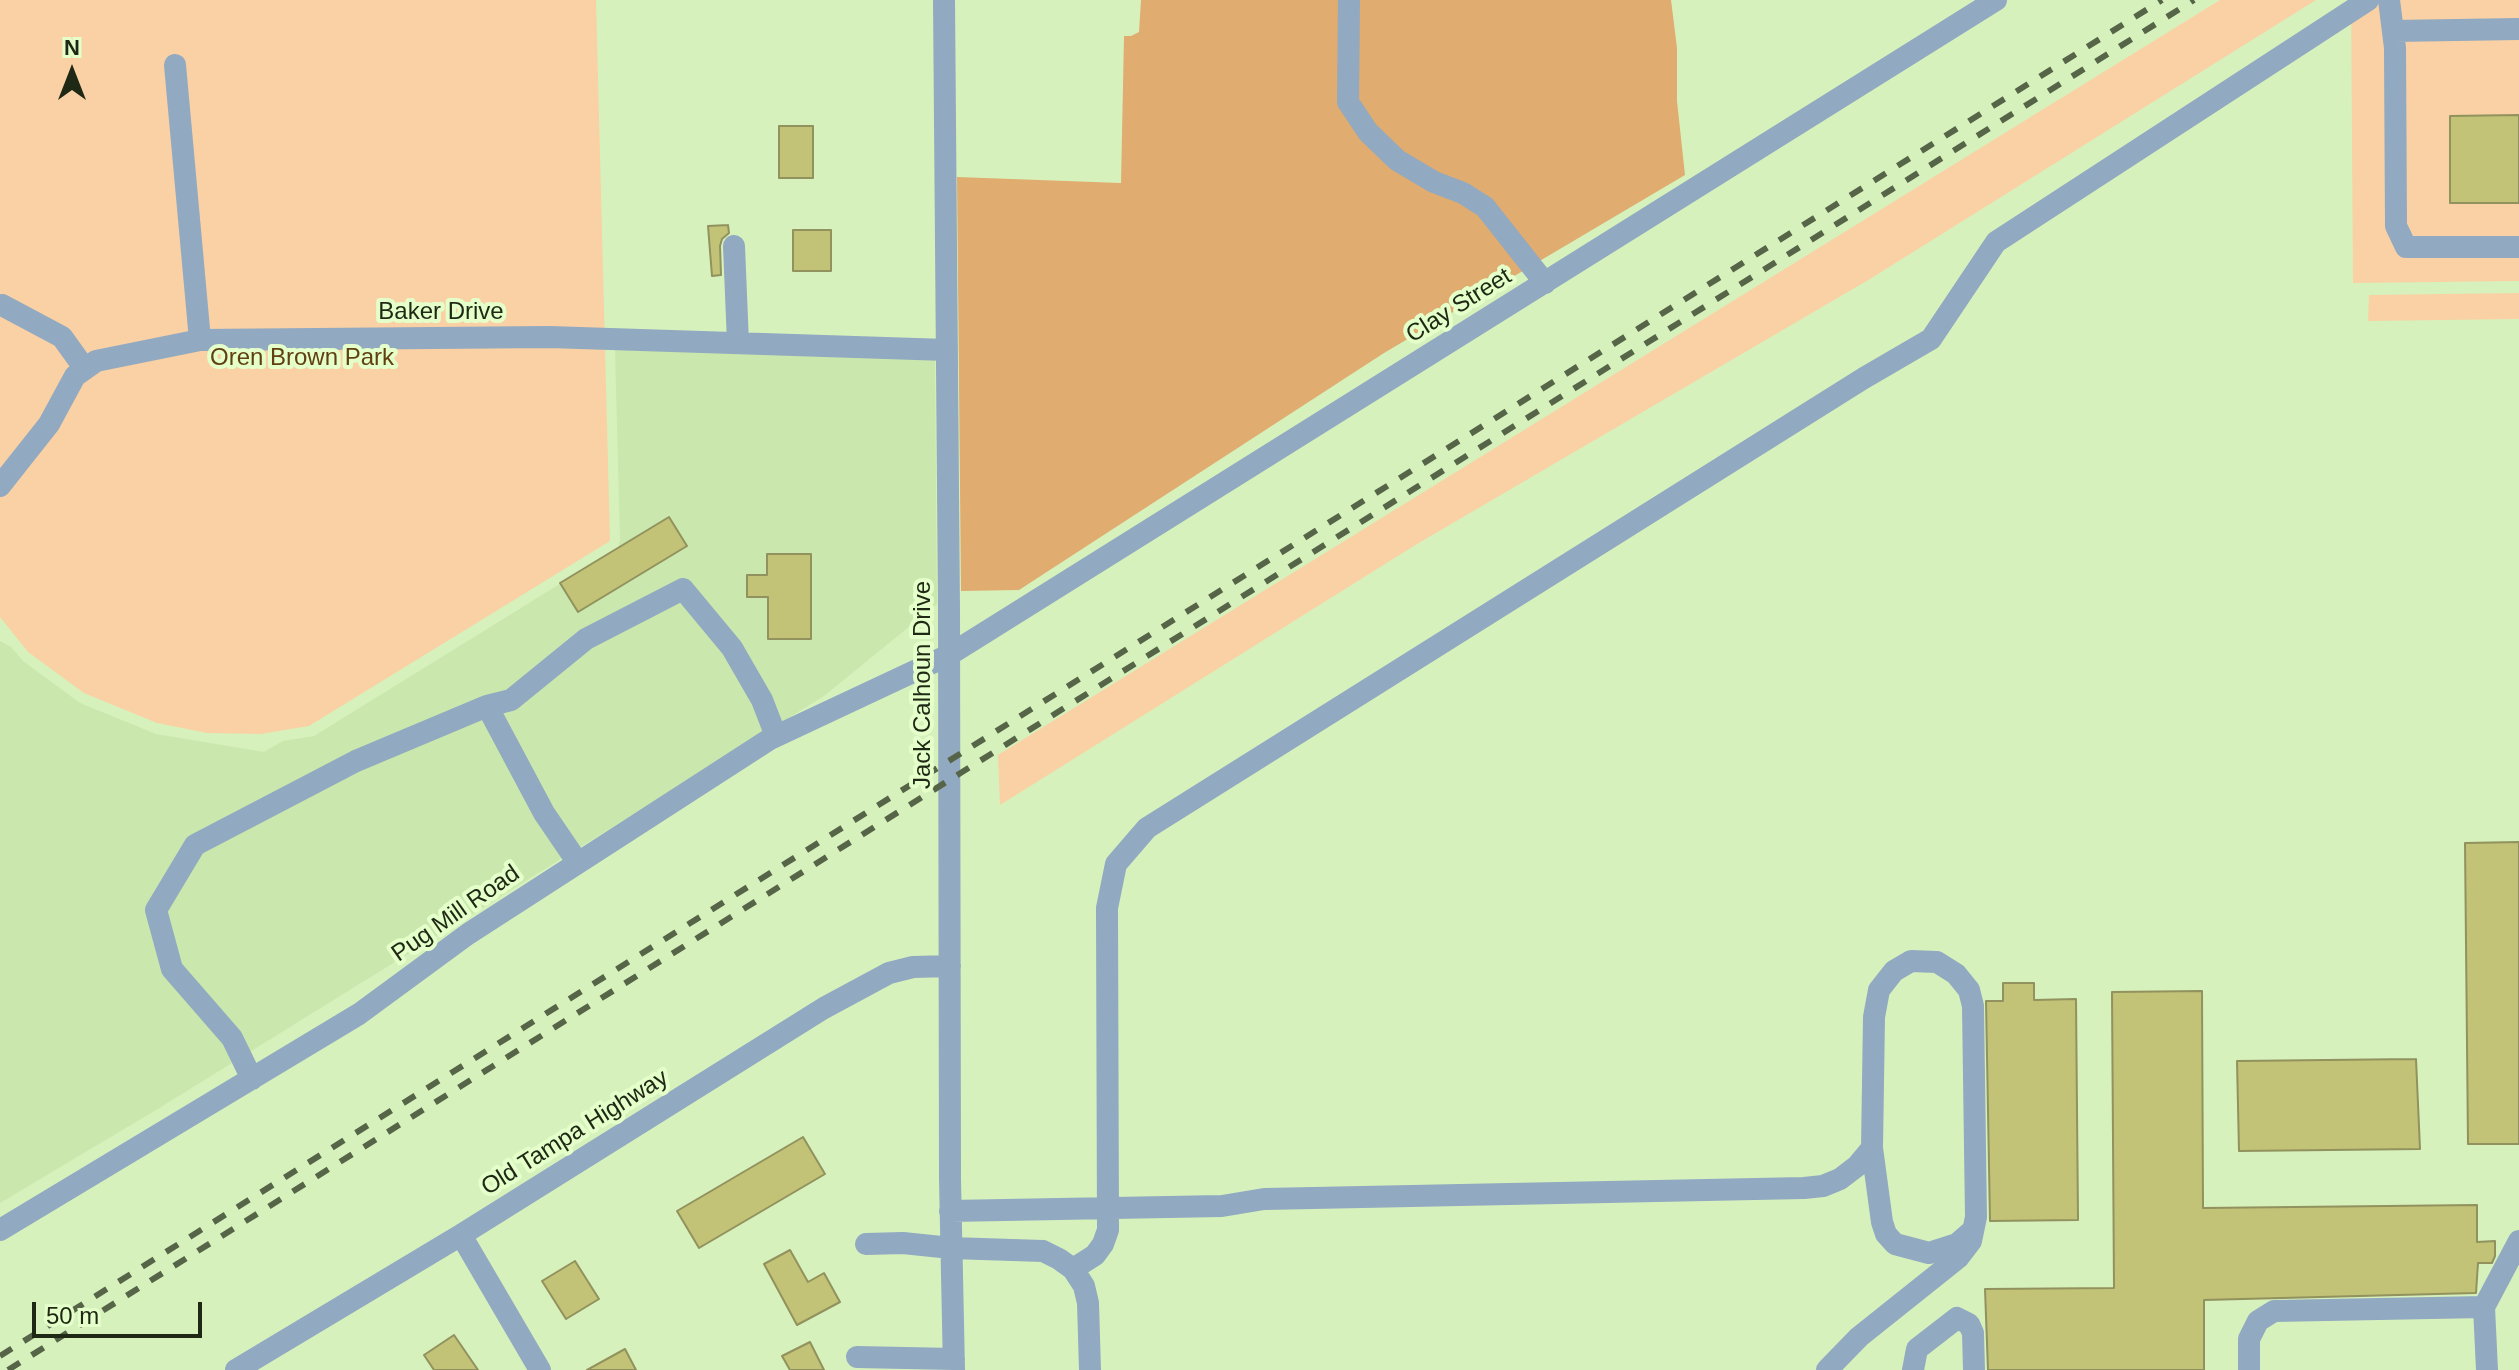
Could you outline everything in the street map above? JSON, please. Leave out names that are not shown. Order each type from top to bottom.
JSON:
[{"type":"street","name":"Jack Calhoun Drive","points":[[944,0],[950,1211],[954,1364]]},
{"type":"street","points":[[1349,0],[1348,102],[1361,122],[1397,160],[1485,207],[1545,283]]},
{"type":"street","name":"Clay Street","points":[[949,655],[1996,0]]},
{"type":"street","points":[[1073,1269],[1095,1255],[1108,1230],[1107,908],[1116,864],[1147,828],[1931,339],[1996,242],[2368,0]]},
{"type":"street","points":[[2389,0],[2393,31],[2396,226],[2406,247],[2519,247]]},
{"type":"street","points":[[2393,31],[2519,29]]},
{"type":"street","points":[[175,65],[200,340]]},
{"type":"street","points":[[734,246],[738,343]]},
{"type":"street","points":[[0,486],[49,424],[75,376],[85,369],[62,337],[2,305]]},
{"type":"street","name":"Baker Drive","points":[[85,369],[96,361],[200,340],[549,337],[947,350]]},
{"type":"street","points":[[252,1079],[232,1038],[172,969],[156,910],[195,845],[356,761],[487,706],[511,700],[586,639],[683,589],[732,648],[762,700],[776,736]]},
{"type":"street","name":"Pug Mill Road","points":[[0,1230],[359,1014],[468,934],[776,736],[949,655]]},
{"type":"street","points":[[487,706],[544,813],[578,863]]},
{"type":"street","points":[[1827,1370],[1859,1337],[1958,1258],[1971,1241],[1976,1217],[1973,1006],[1969,990],[1956,974],[1937,962],[1911,961],[1894,971],[1879,990],[1874,1017],[1872,1148],[1882,1222],[1886,1234],[1895,1244],[1929,1253],[1957,1244],[1973,1230]]},
{"type":"street","name":"Old Tampa Highway","points":[[236,1370],[461,1235],[824,1008],[889,973],[913,967],[950,966]]},
{"type":"street","points":[[950,1211],[1222,1206],[1264,1199],[1814,1187],[1840,1179],[1857,1166],[1872,1148]]},
{"type":"street","points":[[461,1235],[540,1370]]},
{"type":"street","points":[[2487,1370],[2484,1307],[2519,1241]]},
{"type":"street","points":[[866,1244],[903,1243],[1043,1251],[1073,1269],[1084,1286],[1088,1303],[1090,1370]]},
{"type":"street","points":[[2249,1370],[2249,1339],[2258,1321],[2274,1311],[2484,1307]]},
{"type":"street","points":[[1913,1370],[1917,1349],[1957,1318],[1969,1324],[1973,1333],[1974,1370]]},
{"type":"street","points":[[857,1357],[954,1364]]},
{"type":"shaded area","points":[[1141,0],[1671,0],[1685,175],[1384,353],[1019,590],[961,591],[957,177],[1121,183],[1124,36],[1139,32]]},
{"type":"shaded area","points":[[615,350],[935,352],[937,604],[824,696],[161,1107],[0,1203],[0,641],[80,703],[156,734],[264,752],[283,741],[314,736],[618,548]]},
{"type":"green space","name":"Oren Brown Park","points":[[0,0],[596,0],[610,541],[309,726],[261,734],[207,733],[157,723],[84,693],[28,652],[0,617]]},
{"type":"green space","points":[[2220,0],[2316,0],[1870,279],[1417,544],[1000,805],[998,755]]},
{"type":"green space","points":[[2351,0],[2519,0],[2519,281],[2353,283]]},
{"type":"green space","points":[[2519,293],[2519,319],[2368,321],[2369,295]]},
{"type":"building","points":[[2519,115],[2519,203],[2450,203],[2450,116]]},
{"type":"building","points":[[779,126],[813,126],[813,178],[779,178]]},
{"type":"building","points":[[728,225],[729,233],[720,246],[721,275],[712,276],[708,226]]},
{"type":"building","points":[[793,230],[831,230],[831,271],[793,271]]},
{"type":"building","points":[[669,517],[687,546],[578,612],[560,583]]},
{"type":"building","points":[[767,554],[811,554],[811,639],[768,639],[768,597],[747,597],[747,575],[767,575]]},
{"type":"building","points":[[2519,842],[2519,1144],[2468,1144],[2465,843]]},
{"type":"building","points":[[2003,983],[2034,983],[2034,1000],[2076,999],[2078,1220],[1990,1221],[1986,1001],[2003,1001]]},
{"type":"building","points":[[2202,991],[2203,1208],[2477,1205],[2477,1242],[2495,1241],[2495,1256],[2492,1263],[2478,1263],[2476,1293],[2204,1300],[2204,1370],[1988,1370],[1985,1289],[2114,1288],[2112,992]]},
{"type":"building","points":[[2416,1059],[2420,1149],[2239,1151],[2237,1061]]},
{"type":"building","points":[[803,1137],[825,1174],[699,1248],[677,1211]]},
{"type":"building","points":[[790,1250],[808,1282],[824,1273],[840,1302],[797,1325],[764,1264]]},
{"type":"building","points":[[575,1261],[599,1299],[566,1319],[542,1281]]},
{"type":"building","points":[[454,1335],[478,1370],[434,1370],[424,1355]]},
{"type":"building","points":[[810,1342],[824,1370],[790,1370],[782,1356]]},
{"type":"building","points":[[625,1349],[636,1370],[587,1370]]},
{"type":"railway","points":[[0,1356],[2162,0]]},
{"type":"railway","points":[[8,1370],[2194,0]]}]
